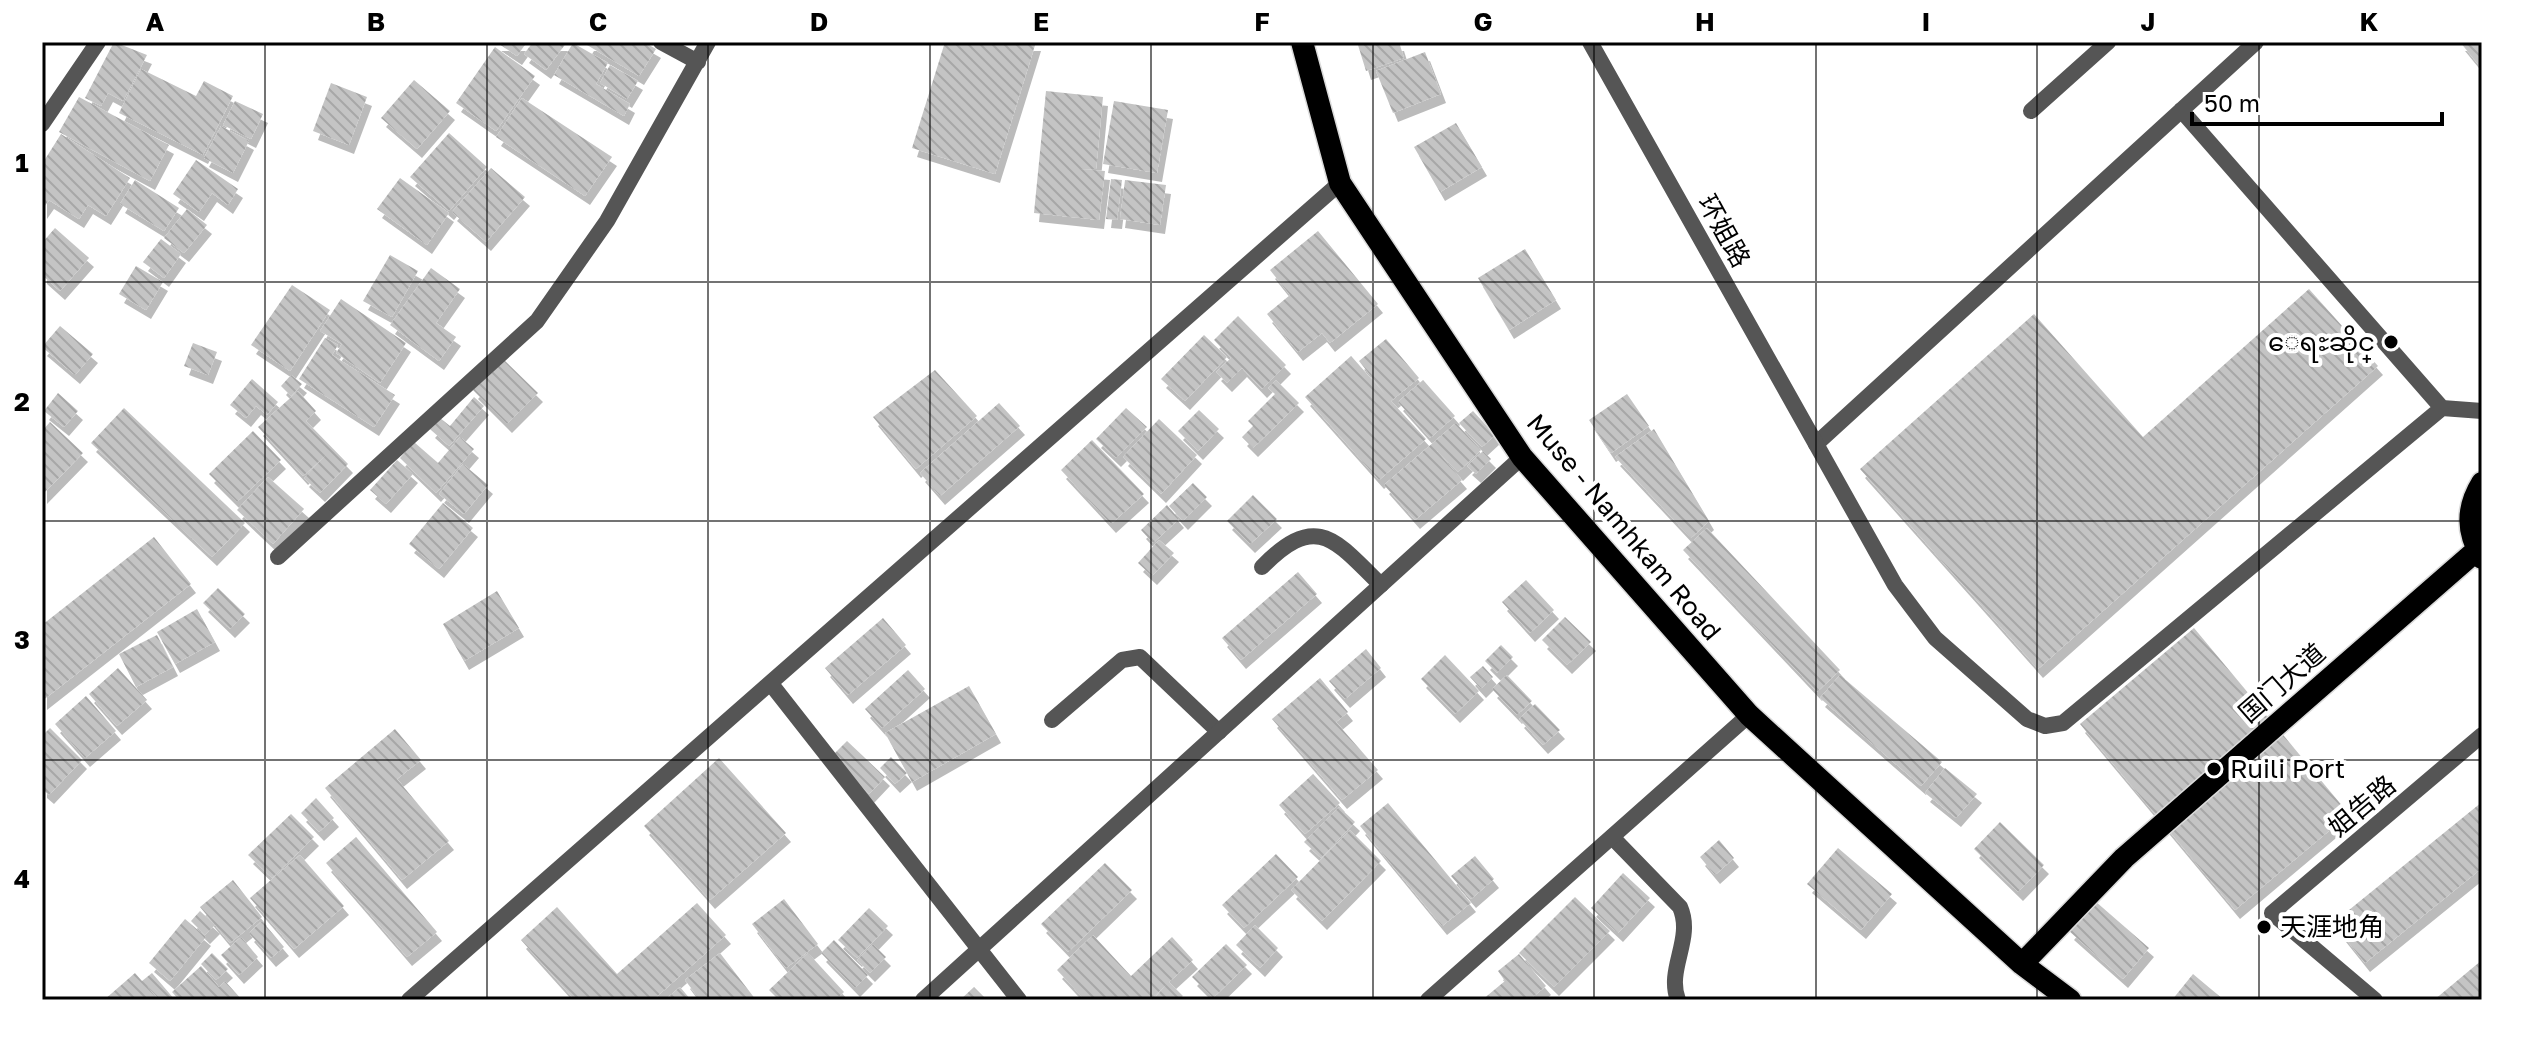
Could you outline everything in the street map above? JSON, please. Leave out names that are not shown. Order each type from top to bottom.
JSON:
[{"type":"highway","name":"Muse - Namhkam Road","points":[[1302,42],[1340,183],[1522,457],[1749,715],[2022,964],[2070,1000]]},
{"type":"highway","points":[[2480,554],[2469,521],[2472,502],[2482,483]]},
{"type":"highway","name":"国门大道","points":[[2022,964],[2124,858],[2480,554]]},
{"type":"street","points":[[42,124],[98,42]]},
{"type":"street","points":[[661,42],[698,62]]},
{"type":"street","points":[[278,557],[537,321],[607,221],[708,42]]},
{"type":"street","name":"环姐路","points":[[1590,42],[1895,585],[1935,638],[2027,719],[2045,726],[2063,723],[2442,408]]},
{"type":"street","points":[[2031,111],[2108,42]]},
{"type":"street","points":[[1816,444],[2256,42]]},
{"type":"street","points":[[2181,110],[2442,408],[2482,411]]},
{"type":"street","points":[[409,1000],[1340,183]]},
{"type":"street","points":[[923,1000],[1522,457]]},
{"type":"street","points":[[1262,567],[1280,548],[1303,535],[1330,539],[1381,585]]},
{"type":"street","points":[[1052,720],[1122,660],[1140,657],[1219,732]]},
{"type":"street","points":[[771,684],[1019,1000]]},
{"type":"street","points":[[1428,1000],[1749,715]]},
{"type":"street","name":"姐告路","points":[[2375,1000],[2272,913],[2482,735]]},
{"type":"street","points":[[1612,837],[1680,907],[1686,920],[1672,984],[1678,1000]]},
{"type":"building","points":[[114,42],[147,55],[123,101],[108,93],[101,106],[85,98]]},
{"type":"building","points":[[496,42],[527,42],[517,56]]},
{"type":"building","points":[[533,42],[567,42],[546,70],[524,54]]},
{"type":"building","points":[[589,42],[644,42],[656,49],[639,76],[587,45]]},
{"type":"building","points":[[945,42],[1036,42],[995,174],[912,148]]},
{"type":"building","points":[[1366,42],[1399,42],[1404,58],[1366,71],[1358,45]]},
{"type":"building","points":[[2460,42],[2482,42],[2482,69]]},
{"type":"building","points":[[573,43],[608,63],[596,84],[630,104],[624,116],[554,75]]},
{"type":"building","points":[[495,47],[535,76],[496,131],[456,103]]},
{"type":"building","points":[[1425,52],[1441,94],[1393,113],[1376,71]]},
{"type":"building","points":[[610,65],[638,81],[627,99],[600,83]]},
{"type":"building","points":[[141,69],[196,96],[204,81],[233,96],[203,155],[119,113]]},
{"type":"building","points":[[414,80],[450,111],[417,149],[381,118]]},
{"type":"building","points":[[331,83],[367,97],[349,145],[313,131]]},
{"type":"building","points":[[1046,91],[1103,97],[1096,169],[1080,169],[1105,171],[1099,220],[1034,213]]},
{"type":"building","points":[[79,97],[169,145],[150,181],[59,132]]},
{"type":"building","points":[[522,98],[612,157],[585,196],[496,137]]},
{"type":"building","points":[[235,101],[263,114],[251,139],[223,125]]},
{"type":"building","points":[[1114,101],[1168,110],[1157,173],[1103,164]]},
{"type":"building","points":[[1456,123],[1482,167],[1440,192],[1414,147]]},
{"type":"building","points":[[221,126],[249,141],[233,173],[204,158]]},
{"type":"building","points":[[449,133],[487,167],[449,211],[410,177]]},
{"type":"building","points":[[61,134],[130,178],[106,216],[88,205],[79,219],[49,200],[42,210],[42,164]]},
{"type":"building","points":[[196,160],[238,189],[228,205],[212,193],[199,212],[173,194]]},
{"type":"building","points":[[491,168],[525,197],[486,242],[452,212]]},
{"type":"building","points":[[400,178],[449,213],[427,245],[377,209]]},
{"type":"building","points":[[1111,179],[1122,180],[1117,220],[1106,219]]},
{"type":"building","points":[[135,180],[179,208],[164,231],[120,204]]},
{"type":"building","points":[[1125,180],[1166,185],[1160,225],[1120,219]]},
{"type":"building","points":[[187,209],[207,225],[184,253],[164,238]]},
{"type":"building","points":[[55,228],[89,258],[60,291],[42,275],[42,243]]},
{"type":"building","points":[[1318,231],[1378,304],[1330,343],[1322,333],[1298,352],[1267,314],[1290,295],[1270,270]]},
{"type":"building","points":[[161,239],[181,254],[164,278],[143,262]]},
{"type":"building","points":[[1525,249],[1556,300],[1509,330],[1478,278]]},
{"type":"building","points":[[390,255],[418,271],[392,317],[363,301]]},
{"type":"building","points":[[136,266],[163,282],[146,310],[119,294]]},
{"type":"building","points":[[431,268],[460,289],[436,323],[456,337],[439,361],[390,325]]},
{"type":"building","points":[[292,285],[330,310],[290,371],[251,345]]},
{"type":"building","points":[[2309,289],[2378,366],[2038,669],[1860,469],[2034,314],[2143,437]]},
{"type":"building","points":[[341,299],[406,343],[380,383],[336,353],[342,344],[320,331]]},
{"type":"building","points":[[1238,316],[1286,365],[1262,389],[1242,368],[1227,383],[1216,372],[1231,358],[1214,340]]},
{"type":"building","points":[[60,326],[93,354],[75,375],[42,347]]},
{"type":"building","points":[[1204,335],[1227,357],[1185,401],[1161,379]]},
{"type":"building","points":[[325,338],[338,345],[332,355],[395,395],[374,427],[299,379]]},
{"type":"building","points":[[1386,339],[1419,378],[1391,401],[1426,439],[1379,480],[1305,397],[1351,356],[1385,394],[1359,361]]},
{"type":"building","points":[[193,343],[217,352],[208,375],[184,366]]},
{"type":"building","points":[[503,359],[538,393],[507,424],[473,390]]},
{"type":"building","points":[[935,370],[977,416],[916,469],[873,417]]},
{"type":"building","points":[[291,375],[302,384],[291,396],[281,386]]},
{"type":"building","points":[[252,379],[278,402],[267,415],[256,406],[246,418],[230,405]]},
{"type":"building","points":[[1276,380],[1299,403],[1253,448],[1242,437],[1253,426],[1248,421],[1275,394],[1268,388]]},
{"type":"building","points":[[1423,380],[1455,416],[1430,438],[1398,402]]},
{"type":"building","points":[[298,391],[316,411],[306,421],[348,464],[320,493],[304,478],[326,455],[303,476],[258,427]]},
{"type":"building","points":[[58,393],[78,411],[64,427],[44,411]]},
{"type":"building","points":[[1627,394],[1649,426],[1611,453],[1589,420]]},
{"type":"building","points":[[474,397],[484,406],[449,446],[430,429],[440,418],[450,426]]},
{"type":"building","points":[[999,403],[1020,426],[940,496],[920,473]]},
{"type":"building","points":[[124,408],[245,523],[212,557],[91,443]]},
{"type":"building","points":[[1126,408],[1147,427],[1116,458],[1096,439]]},
{"type":"building","points":[[1199,410],[1219,429],[1198,451],[1178,431]]},
{"type":"building","points":[[1473,411],[1495,435],[1482,447],[1459,423]]},
{"type":"building","points":[[1159,419],[1197,455],[1161,494],[1123,457]]},
{"type":"building","points":[[50,422],[83,453],[42,495],[42,431]]},
{"type":"building","points":[[1456,423],[1481,450],[1458,472],[1436,450],[1462,480],[1415,520],[1384,485]]},
{"type":"building","points":[[1654,429],[1709,521],[1691,538],[1615,457]]},
{"type":"building","points":[[253,431],[281,460],[237,502],[209,474]]},
{"type":"building","points":[[460,437],[474,449],[436,493],[400,458],[414,442],[438,463]]},
{"type":"building","points":[[1092,440],[1144,494],[1111,524],[1061,470]]},
{"type":"building","points":[[1483,451],[1491,459],[1476,474],[1467,466]]},
{"type":"building","points":[[397,460],[413,474],[386,504],[370,490]]},
{"type":"building","points":[[463,464],[488,485],[464,514],[439,494]]},
{"type":"building","points":[[268,477],[304,509],[273,544],[237,510]]},
{"type":"building","points":[[1193,483],[1207,497],[1183,521],[1169,506]]},
{"type":"building","points":[[1253,495],[1277,519],[1250,544],[1227,521]]},
{"type":"building","points":[[443,503],[473,528],[439,569],[409,544]]},
{"type":"building","points":[[1167,505],[1179,519],[1153,543],[1141,530]]},
{"type":"building","points":[[1707,528],[1840,670],[1817,692],[1683,550]]},
{"type":"building","points":[[154,537],[191,584],[42,701],[42,625]]},
{"type":"building","points":[[1159,540],[1174,553],[1152,576],[1138,563]]},
{"type":"building","points":[[1298,572],[1317,594],[1241,660],[1222,638]]},
{"type":"building","points":[[1526,580],[1554,610],[1530,633],[1502,602]]},
{"type":"building","points":[[218,588],[245,614],[230,629],[203,603]]},
{"type":"building","points":[[497,591],[519,628],[464,661],[443,624]]},
{"type":"building","points":[[197,609],[215,642],[175,664],[157,632]]},
{"type":"building","points":[[1565,617],[1591,642],[1567,665],[1542,640]]},
{"type":"building","points":[[883,618],[906,645],[848,695],[825,668]]},
{"type":"building","name":"Ruili Port","points":[[2194,628],[2349,814],[2235,910],[2080,724]]},
{"type":"building","points":[[157,635],[173,667],[136,687],[119,654]]},
{"type":"building","points":[[1501,645],[1513,657],[1497,673],[1485,661]]},
{"type":"building","points":[[1366,649],[1381,668],[1345,699],[1329,681]]},
{"type":"building","points":[[1445,655],[1479,691],[1455,714],[1421,679]]},
{"type":"building","points":[[1483,666],[1493,677],[1481,689],[1470,677]]},
{"type":"building","points":[[118,668],[147,700],[117,726],[89,694]]},
{"type":"building","points":[[908,670],[925,689],[882,728],[865,709]]},
{"type":"building","points":[[1507,675],[1532,701],[1517,715],[1492,689]]},
{"type":"building","points":[[1840,675],[1942,762],[1921,786],[1820,698]]},
{"type":"building","points":[[1320,678],[1348,712],[1336,722],[1378,770],[1342,800],[1272,719]]},
{"type":"building","points":[[969,686],[996,734],[912,782],[885,733]]},
{"type":"building","points":[[86,696],[116,731],[85,758],[55,724]]},
{"type":"building","points":[[1535,704],[1560,730],[1543,745],[1519,719]]},
{"type":"building","points":[[50,728],[82,760],[49,795],[42,789],[42,736]]},
{"type":"building","points":[[395,729],[421,760],[397,779],[449,841],[402,880],[325,788]]},
{"type":"building","points":[[847,741],[885,777],[869,794],[831,757]]},
{"type":"building","points":[[891,757],[907,773],[895,784],[880,768]]},
{"type":"building","points":[[719,758],[786,833],[710,900],[644,826]]},
{"type":"building","points":[[1945,768],[1977,794],[1956,818],[1925,793]]},
{"type":"building","points":[[1313,774],[1340,803],[1305,834],[1279,805]]},
{"type":"building","points":[[316,798],[334,818],[319,832],[301,813]]},
{"type":"building","points":[[2482,802],[2482,868],[2365,963],[2333,923]]},
{"type":"building","points":[[1388,803],[1471,903],[1442,926],[1360,826]]},
{"type":"building","points":[[1339,807],[1355,822],[1321,858],[1304,842]]},
{"type":"building","points":[[291,814],[314,837],[272,878],[248,855]]},
{"type":"building","points":[[2000,822],[2044,865],[2018,892],[1974,849]]},
{"type":"building","points":[[1350,830],[1381,861],[1322,921],[1291,890]]},
{"type":"building","points":[[356,837],[437,932],[407,957],[326,863]]},
{"type":"building","points":[[1719,840],[1734,858],[1715,875],[1700,857]]},
{"type":"building","points":[[1838,848],[1892,894],[1861,930],[1807,884]]},
{"type":"building","points":[[1276,854],[1298,877],[1244,928],[1222,905]]},
{"type":"building","points":[[300,855],[344,906],[294,949],[250,898]]},
{"type":"building","points":[[1475,856],[1494,879],[1471,899],[1451,876]]},
{"type":"building","points":[[1105,863],[1132,890],[1068,952],[1041,924]]},
{"type":"building","points":[[1623,873],[1650,898],[1618,933],[1591,908]]},
{"type":"building","points":[[233,880],[262,917],[230,943],[200,907]]},
{"type":"building","points":[[1575,897],[1610,931],[1554,987],[1519,953]]},
{"type":"building","points":[[784,899],[818,944],[786,968],[752,924]]},
{"type":"building","points":[[2095,901],[2149,948],[2123,979],[2069,931]]},
{"type":"building","points":[[697,903],[726,935],[653,1000],[575,1000],[521,940],[557,907],[617,974]]},
{"type":"building","points":[[869,908],[888,926],[857,958],[838,940]]},
{"type":"building","points":[[200,911],[215,925],[205,935],[191,921]]},
{"type":"building","points":[[185,919],[206,937],[170,981],[149,963]]},
{"type":"building","points":[[262,921],[284,947],[271,958],[249,933]]},
{"type":"building","points":[[1255,925],[1278,948],[1260,968],[1236,945]]},
{"type":"building","points":[[1093,935],[1131,976],[1172,937],[1193,960],[1169,982],[1183,996],[1178,1000],[1153,1000],[1166,985],[1150,1000],[1085,1000],[1057,970]]},
{"type":"building","points":[[241,937],[258,957],[239,975],[221,955]]},
{"type":"building","points":[[834,940],[868,975],[855,988],[821,953]]},
{"type":"building","points":[[873,944],[886,957],[870,973],[857,960]]},
{"type":"building","points":[[1226,944],[1247,965],[1213,998],[1192,977]]},
{"type":"building","points":[[212,953],[228,969],[216,980],[201,964]]},
{"type":"building","points":[[720,953],[756,1000],[700,1000],[685,980]]},
{"type":"building","points":[[808,953],[844,992],[836,1000],[779,1000],[769,990]]},
{"type":"building","points":[[1519,954],[1546,986],[1529,1000],[1482,1000],[1505,981],[1498,971]]},
{"type":"building","points":[[2482,960],[2482,1000],[2434,1000]]},
{"type":"building","points":[[201,966],[219,987],[225,981],[242,1000],[179,1000],[172,992]]},
{"type":"building","points":[[135,973],[142,981],[152,973],[175,1000],[160,1000],[147,986],[158,1000],[104,1000]]},
{"type":"building","points":[[2193,974],[2224,1000],[2172,1000]]},
{"type":"building","points":[[680,987],[691,1000],[665,1000]]},
{"type":"building","points":[[974,987],[987,1000],[960,1000]]},
{"type":"place","name":"ေရႊဆိုင္","points":[[2391,342]]},
{"type":"place","name":"Ruili Port","points":[[2214,769]]},
{"type":"place","name":"天涯地角","points":[[2264,927]]}]
